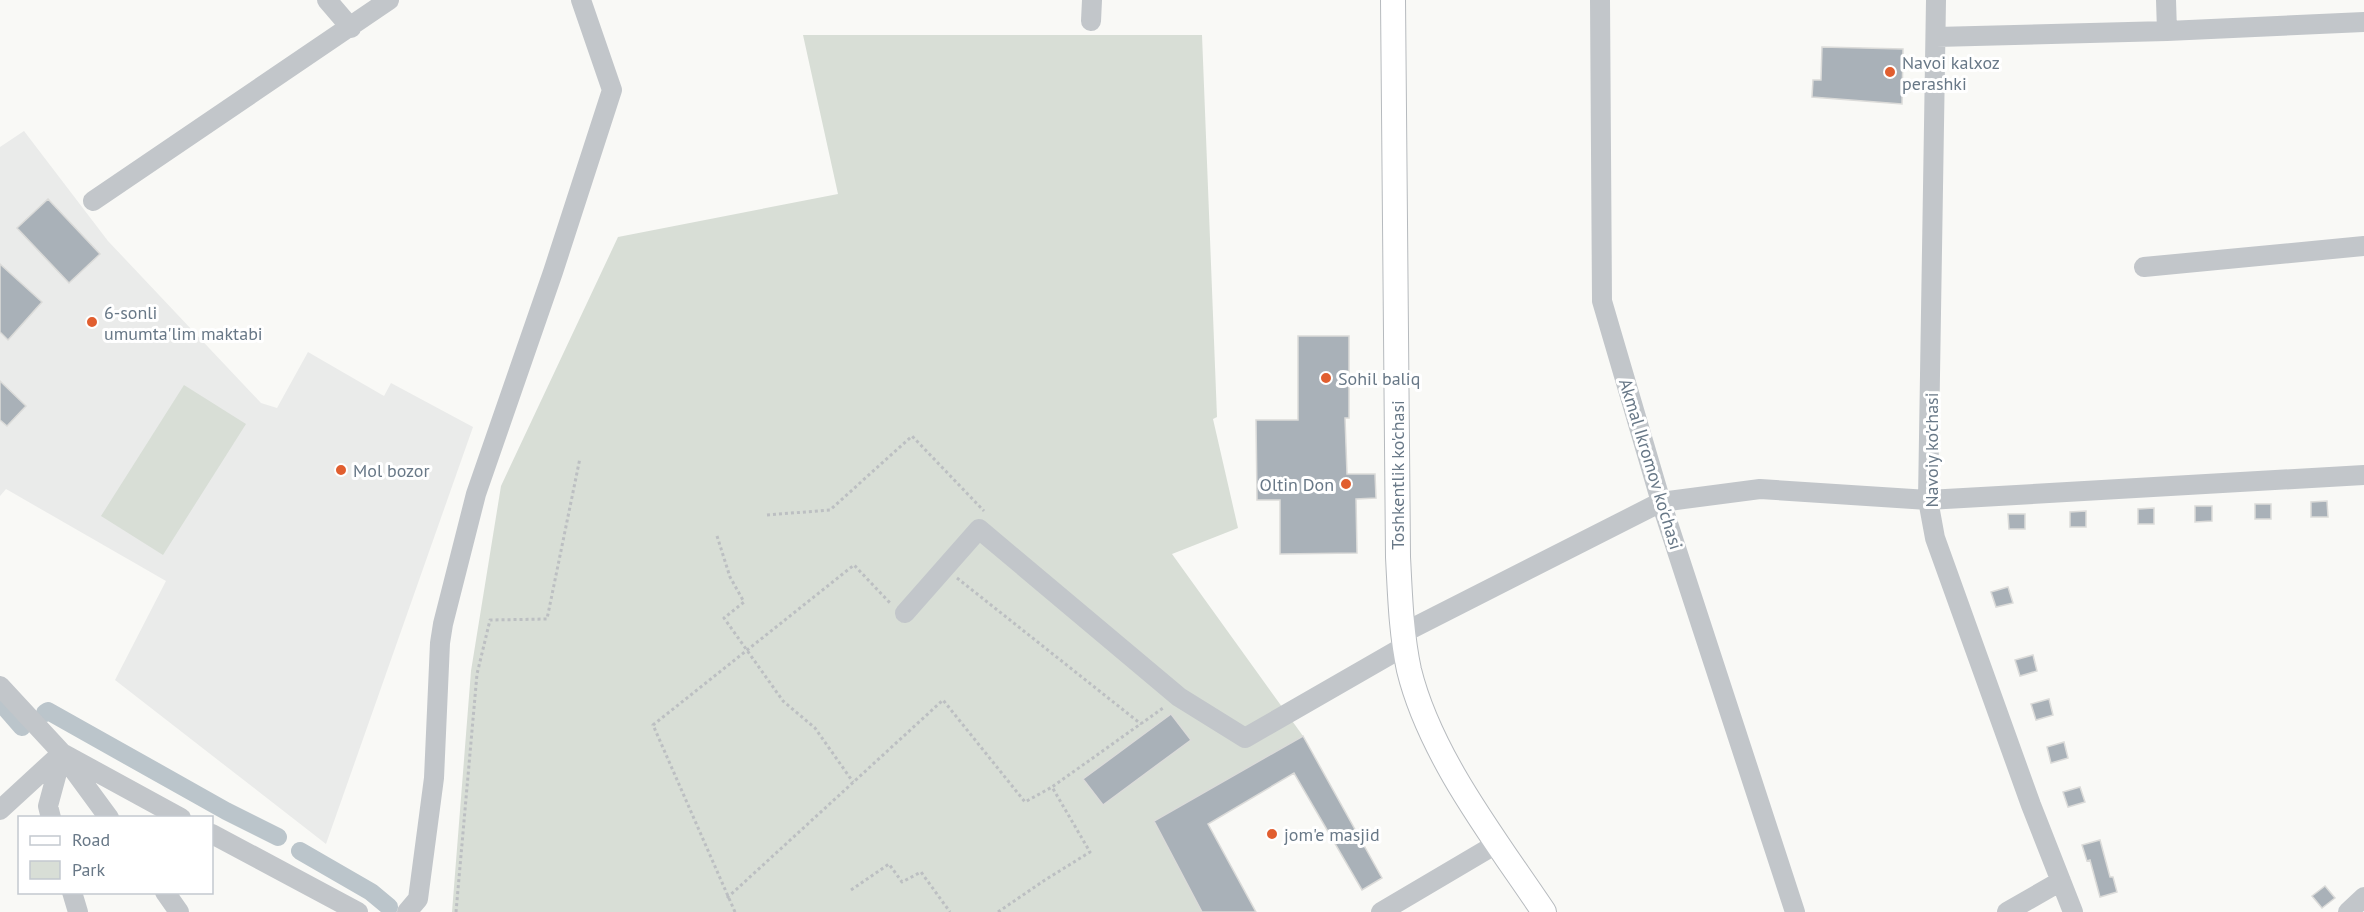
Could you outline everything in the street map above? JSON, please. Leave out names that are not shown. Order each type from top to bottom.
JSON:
[{"type":"main road","name":"Toshkentlik ko'chasi","points":[[1393,0],[1398,556],[1404,640],[1410,672],[1431,733],[1460,783],[1544,912]]},
{"type":"street","points":[[327,0],[351,28]]},
{"type":"street","points":[[93,201],[351,28],[389,0]]},
{"type":"street","points":[[407,912],[418,899],[434,777],[440,643],[443,624],[476,494],[553,272],[612,90],[581,0]]},
{"type":"street","points":[[1091,21],[1092,0]]},
{"type":"street","name":"Akmal Ikromov ko'chasi","points":[[1600,0],[1602,301],[1661,502],[1796,912]]},
{"type":"street","name":"Navoiy ko'chasi","points":[[1936,0],[1929,500],[1935,538],[2031,805],[2073,912]]},
{"type":"street","points":[[2166,0],[2167,31]]},
{"type":"street","points":[[1935,37],[2167,31],[2364,22]]},
{"type":"street","points":[[2144,267],[2364,246]]},
{"type":"street","points":[[905,613],[979,529],[1179,697],[1245,738],[1404,640],[1661,502],[1760,489],[1929,500],[2364,475]]},
{"type":"street","points":[[0,686],[62,753],[108,816]]},
{"type":"street","points":[[0,810],[62,753]]},
{"type":"street","points":[[50,816],[48,806],[62,753]]},
{"type":"street","points":[[62,753],[178,816]]},
{"type":"street","points":[[213,835],[358,912]]},
{"type":"street","points":[[1381,912],[1498,843]]},
{"type":"street","points":[[2007,912],[2061,882]]},
{"type":"street","points":[[73,894],[78,912]]},
{"type":"street","points":[[166,894],[179,912]]},
{"type":"street","points":[[2348,912],[2364,897]]},
{"type":"path","points":[[767,515],[830,510],[912,436],[986,513],[979,529]]},
{"type":"path","points":[[456,912],[477,674],[490,620],[547,619],[580,458]]},
{"type":"path","points":[[717,536],[730,577],[744,602],[724,618],[783,701],[815,728],[854,782]]},
{"type":"path","points":[[735,912],[653,725],[854,566],[887,601],[905,613]]},
{"type":"path","points":[[944,567],[1141,724]]},
{"type":"path","points":[[727,898],[943,700],[1025,802],[1052,787],[1179,697]]},
{"type":"path","points":[[998,912],[1090,852],[1052,787]]},
{"type":"path","points":[[851,890],[889,864],[902,882],[921,872],[950,912]]},
{"type":"shaded area","points":[[24,131],[108,241],[261,403],[277,408],[308,352],[384,396],[391,383],[473,427],[326,844],[115,680],[166,581],[6,489],[0,496],[0,147]]},
{"type":"green space","points":[[803,35],[1202,35],[1217,417],[1213,419],[1238,528],[1172,554],[1303,736],[1155,821],[1202,912],[452,912],[471,671],[501,486],[618,237],[838,194]]},
{"type":"green space","points":[[184,385],[246,424],[163,555],[101,516]]},
{"type":"building","name":"Navoi kalxoz perashki","points":[[1822,47],[1903,49],[1902,104],[1812,97],[1813,80],[1821,80]]},
{"type":"building","points":[[48,199],[100,254],[69,283],[17,228]]},
{"type":"building","points":[[0,264],[42,302],[8,340],[0,332]]},
{"type":"building","points":[[1298,336],[1349,336],[1349,418],[1345,418],[1347,474],[1375,474],[1376,498],[1356,499],[1357,553],[1280,554],[1280,500],[1257,500],[1256,420],[1298,420]]},
{"type":"building","points":[[0,381],[26,406],[7,426],[0,420]]},
{"type":"building","points":[[2327,501],[2328,517],[2311,517],[2311,502]]},
{"type":"building","points":[[2255,504],[2271,504],[2271,519],[2255,519]]},
{"type":"building","points":[[2195,506],[2212,506],[2212,521],[2195,522]]},
{"type":"building","points":[[2154,508],[2154,524],[2138,524],[2138,509]]},
{"type":"building","points":[[2086,511],[2086,527],[2070,527],[2070,512]]},
{"type":"building","points":[[2008,514],[2025,514],[2025,529],[2009,529]]},
{"type":"building","points":[[2008,587],[2013,603],[1996,607],[1991,592]]},
{"type":"building","points":[[2033,655],[2037,671],[2020,676],[2015,660]]},
{"type":"building","points":[[2049,699],[2053,715],[2036,720],[2031,704]]},
{"type":"building","points":[[1171,714],[1191,740],[1103,805],[1083,779]]},
{"type":"building","points":[[1303,736],[1382,878],[1362,890],[1294,773],[1208,824],[1256,912],[1202,912],[1154,821]]},
{"type":"building","points":[[2064,742],[2068,758],[2051,763],[2047,747]]},
{"type":"building","points":[[2080,787],[2085,802],[2068,807],[2063,792]]},
{"type":"building","points":[[2100,840],[2110,877],[2113,877],[2117,892],[2100,897],[2090,860],[2087,861],[2082,845]]},
{"type":"building","points":[[2325,886],[2335,898],[2322,908],[2312,896]]},
{"type":"waterway","points":[[0,702],[22,727]]},
{"type":"waterway","points":[[45,713],[48,711],[226,811],[278,837]]},
{"type":"waterway","points":[[300,851],[371,892],[389,907]]},
{"type":"place","name":"Navoi kalxoz perashki","points":[[1890,72]]},
{"type":"place","name":"6-sonli umumta'lim maktabi","points":[[92,322]]},
{"type":"place","name":"Sohil baliq","points":[[1326,378]]},
{"type":"place","name":"Mol bozor","points":[[341,470]]},
{"type":"place","name":"Oltin Don","points":[[1346,484]]},
{"type":"place","name":"jom'e masjid","points":[[1272,834]]}]
